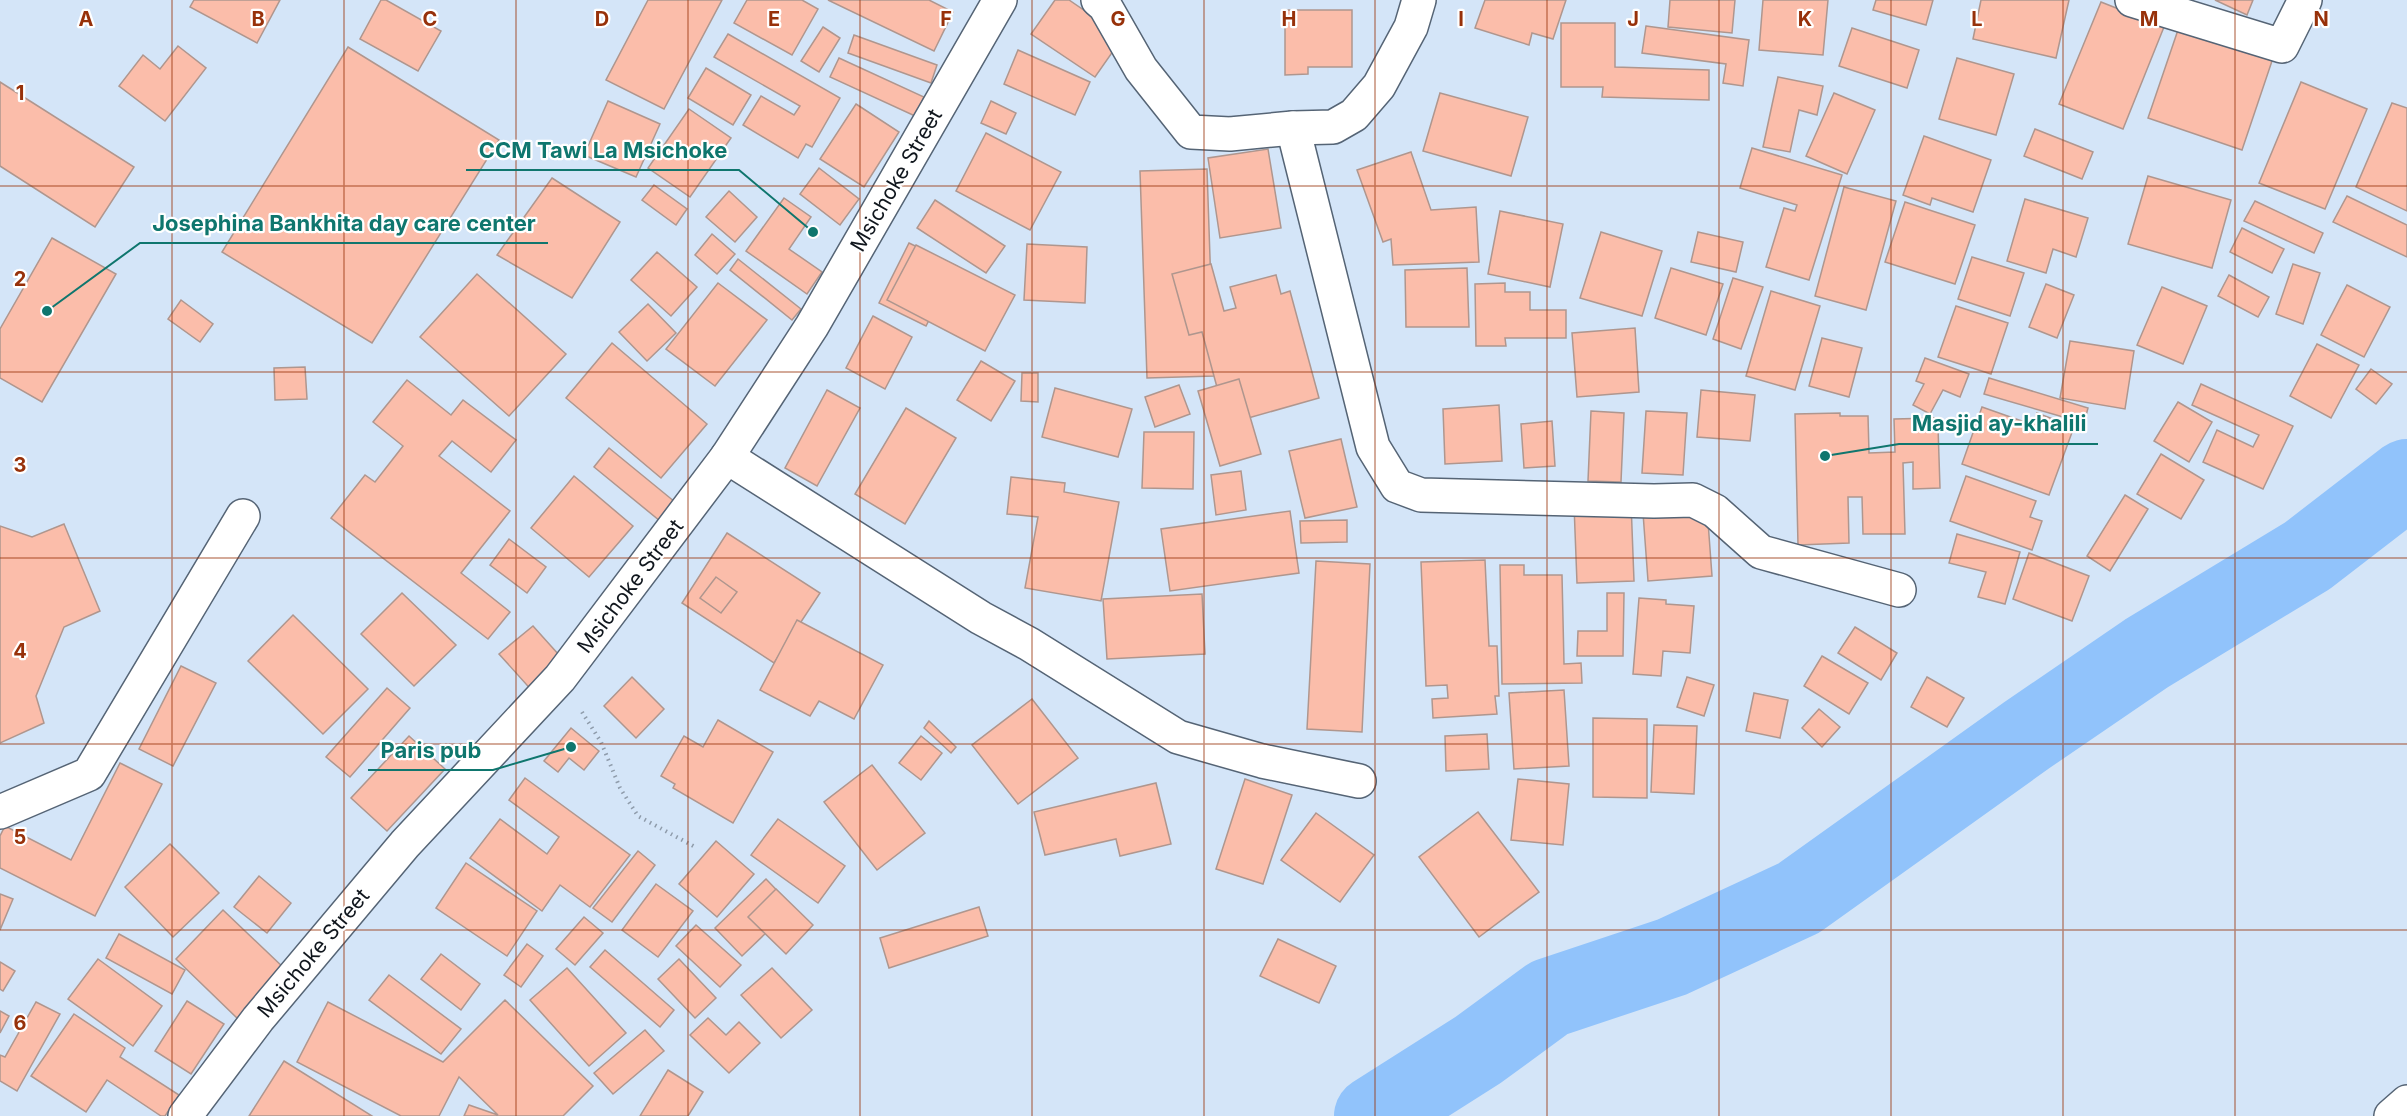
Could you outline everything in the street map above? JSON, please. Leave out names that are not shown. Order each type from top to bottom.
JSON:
[{"type":"street","name":"Msichoke Street","points":[[185,1116],[258,1019],[405,844],[561,678],[727,457],[812,326],[1000,0]]},
{"type":"street","points":[[1098,0],[1105,6],[1141,69],[1191,132],[1230,134],[1333,127],[1354,115],[1379,86],[1411,27],[1419,0]]},
{"type":"street","points":[[2132,0],[2282,46],[2305,0]]},
{"type":"street","points":[[1293,128],[1373,447],[1397,486],[1421,495],[1693,500],[1715,511],[1761,552],[1899,590]]},
{"type":"street","points":[[727,457],[981,618],[1029,644],[1178,737],[1262,761],[1359,781]]},
{"type":"street","points":[[0,812],[89,774],[243,516]]},
{"type":"street","points":[[2391,1116],[2407,1102]]},
{"type":"path","points":[[561,678],[601,742],[620,788],[638,816],[695,847]]},
{"type":"building","points":[[194,0],[280,0],[257,43],[190,7]]},
{"type":"building","points":[[381,0],[386,0],[441,31],[418,71],[360,39]]},
{"type":"building","points":[[648,0],[722,0],[664,109],[606,80]]},
{"type":"building","points":[[747,0],[802,0],[818,9],[792,55],[734,23]]},
{"type":"building","points":[[828,0],[929,0],[953,12],[934,51]]},
{"type":"building","points":[[1055,0],[1069,0],[1123,37],[1095,77],[1031,34]]},
{"type":"building","points":[[1485,0],[1566,0],[1553,39],[1532,33],[1529,45],[1475,28]]},
{"type":"building","points":[[1670,0],[1735,0],[1732,33],[1668,27]]},
{"type":"building","points":[[1763,0],[1828,0],[1823,55],[1759,50]]},
{"type":"building","points":[[1876,0],[1933,0],[1926,25],[1873,10]]},
{"type":"building","points":[[1981,0],[2069,0],[2056,58],[1973,39]]},
{"type":"building","points":[[2215,0],[2253,0],[2247,15]]},
{"type":"building","points":[[2101,2],[2164,27],[2123,129],[2059,104]]},
{"type":"building","points":[[1285,10],[1352,10],[1352,67],[1308,67],[1308,74],[1285,75]]},
{"type":"building","points":[[1561,23],[1615,23],[1615,67],[1709,70],[1709,100],[1602,97],[1603,87],[1561,87]]},
{"type":"building","points":[[1646,26],[1749,40],[1743,86],[1723,83],[1726,64],[1642,53]]},
{"type":"building","points":[[823,27],[840,38],[819,72],[801,61]]},
{"type":"building","points":[[2179,27],[2273,58],[2242,150],[2148,118]]},
{"type":"building","points":[[1852,28],[1919,50],[1907,88],[1839,66]]},
{"type":"building","points":[[728,34],[840,98],[812,147],[806,144],[798,158],[743,125],[761,96],[794,115],[800,106],[714,57]]},
{"type":"building","points":[[854,35],[937,65],[931,83],[848,53]]},
{"type":"building","points":[[178,46],[206,68],[165,121],[119,86],[143,55],[160,69]]},
{"type":"building","points":[[348,47],[499,140],[372,343],[222,252]]},
{"type":"building","points":[[1018,50],[1090,82],[1075,115],[1004,84]]},
{"type":"building","points":[[839,58],[924,97],[915,116],[830,77]]},
{"type":"building","points":[[1957,58],[2014,74],[1996,135],[1939,119]]},
{"type":"building","points":[[706,68],[751,95],[733,125],[688,98]]},
{"type":"building","points":[[1778,77],[1823,86],[1817,115],[1799,110],[1790,152],[1763,147]]},
{"type":"building","points":[[0,82],[134,167],[95,227],[0,166]]},
{"type":"building","points":[[2301,82],[2367,109],[2325,209],[2259,183]]},
{"type":"building","points":[[1440,93],[1528,117],[1511,176],[1423,151]]},
{"type":"building","points":[[1834,93],[1875,110],[1847,174],[1806,156]]},
{"type":"building","points":[[608,101],[660,124],[636,177],[584,155]]},
{"type":"building","points":[[991,101],[1016,113],[1006,134],[981,123]]},
{"type":"building","points":[[2392,103],[2407,108],[2407,211],[2356,187]]},
{"type":"building","points":[[856,104],[899,132],[864,187],[820,159]]},
{"type":"building","points":[[689,109],[731,138],[690,197],[648,168]]},
{"type":"building","points":[[2035,129],[2093,152],[2082,179],[2024,156]]},
{"type":"building","points":[[986,133],[1061,172],[1030,230],[956,191]]},
{"type":"building","points":[[1924,136],[1991,160],[1973,212],[1932,198],[1930,205],[1903,195]]},
{"type":"building","points":[[1752,148],[1842,175],[1809,280],[1766,267],[1784,208],[1795,211],[1797,205],[1740,188]]},
{"type":"building","points":[[1268,149],[1281,228],[1220,238],[1208,158]]},
{"type":"building","points":[[1411,152],[1431,210],[1476,207],[1479,262],[1393,265],[1391,239],[1383,242],[1357,170]]},
{"type":"building","points":[[819,168],[859,199],[840,225],[800,194]]},
{"type":"building","points":[[1207,169],[1214,376],[1147,378],[1140,171]]},
{"type":"building","points":[[2148,176],[2231,200],[2212,268],[2128,244]]},
{"type":"building","points":[[552,178],[620,222],[572,298],[497,255]]},
{"type":"building","points":[[654,185],[687,209],[676,225],[642,200]]},
{"type":"building","points":[[1844,187],[1896,201],[1866,310],[1815,296]]},
{"type":"building","points":[[729,191],[757,217],[735,242],[706,217]]},
{"type":"building","points":[[2347,196],[2407,225],[2407,257],[2333,222]]},
{"type":"building","points":[[784,198],[811,217],[789,249],[822,272],[807,294],[746,251]]},
{"type":"building","points":[[2025,199],[2088,218],[2076,257],[2053,249],[2046,273],[2007,261]]},
{"type":"building","points":[[935,200],[1005,246],[986,273],[917,228]]},
{"type":"building","points":[[2255,201],[2323,233],[2314,253],[2244,221]]},
{"type":"building","points":[[1905,202],[1975,225],[1955,284],[1885,262]]},
{"type":"building","points":[[1500,211],[1563,224],[1550,287],[1488,274]]},
{"type":"building","points":[[2242,228],[2284,249],[2272,273],[2230,252]]},
{"type":"building","points":[[1601,232],[1662,251],[1642,316],[1580,298]]},
{"type":"building","points":[[1698,232],[1743,242],[1736,272],[1691,262]]},
{"type":"building","points":[[712,234],[735,254],[717,274],[695,255]]},
{"type":"building","points":[[52,238],[116,274],[42,402],[0,378],[0,329]]},
{"type":"building","points":[[909,243],[957,266],[926,326],[879,303]]},
{"type":"building","points":[[1027,244],[1087,247],[1085,303],[1024,300]]},
{"type":"building","points":[[916,245],[1015,295],[985,351],[887,300]]},
{"type":"building","points":[[657,252],[697,287],[671,316],[631,280]]},
{"type":"building","points":[[1972,257],[2024,273],[2010,316],[1958,299]]},
{"type":"building","points":[[738,259],[801,309],[792,320],[730,270]]},
{"type":"building","points":[[1211,264],[1224,311],[1236,308],[1230,287],[1276,275],[1281,294],[1290,291],[1319,398],[1227,424],[1202,332],[1189,335],[1172,274]]},
{"type":"building","points":[[2293,264],[2320,273],[2303,324],[2276,314]]},
{"type":"building","points":[[1467,268],[1469,327],[1406,327],[1405,270]]},
{"type":"building","points":[[1671,268],[1723,284],[1706,335],[1655,318]]},
{"type":"building","points":[[477,274],[566,354],[509,416],[420,337]]},
{"type":"building","points":[[2229,275],[2269,297],[2258,317],[2218,296]]},
{"type":"building","points":[[1733,278],[1763,287],[1741,349],[1713,339]]},
{"type":"building","points":[[718,283],[767,320],[715,386],[666,349]]},
{"type":"building","points":[[1505,283],[1505,292],[1530,292],[1530,310],[1566,310],[1566,338],[1505,338],[1506,346],[1476,346],[1475,284]]},
{"type":"building","points":[[2046,284],[2074,295],[2057,338],[2029,327]]},
{"type":"building","points":[[2347,285],[2390,307],[2364,357],[2321,335]]},
{"type":"building","points":[[2162,287],[2207,306],[2183,364],[2137,345]]},
{"type":"building","points":[[1771,291],[1820,306],[1795,390],[1746,376]]},
{"type":"building","points":[[181,300],[213,324],[200,342],[168,319]]},
{"type":"building","points":[[648,304],[676,333],[647,361],[619,332]]},
{"type":"building","points":[[1956,306],[2008,323],[1991,374],[1938,357]]},
{"type":"building","points":[[873,316],[912,337],[885,389],[846,368]]},
{"type":"building","points":[[1635,328],[1639,392],[1577,397],[1572,333]]},
{"type":"building","points":[[1822,338],[1862,348],[1849,397],[1809,386]]},
{"type":"building","points":[[2070,341],[2134,351],[2125,409],[2060,398]]},
{"type":"building","points":[[612,343],[707,424],[661,478],[566,398]]},
{"type":"building","points":[[2317,344],[2359,365],[2331,418],[2290,396]]},
{"type":"building","points":[[1925,358],[1969,374],[1960,397],[1943,390],[1930,414],[1913,405],[1924,384],[1916,381]]},
{"type":"building","points":[[981,361],[1015,381],[991,421],[957,400]]},
{"type":"building","points":[[305,367],[307,399],[275,400],[274,368]]},
{"type":"building","points":[[2371,369],[2392,384],[2376,404],[2356,389]]},
{"type":"building","points":[[1022,373],[1038,373],[1038,402],[1021,401]]},
{"type":"building","points":[[1989,378],[2088,408],[2084,423],[1984,394]]},
{"type":"building","points":[[1239,379],[1261,454],[1220,466],[1198,391]]},
{"type":"building","points":[[407,380],[451,415],[463,400],[516,440],[491,472],[452,441],[439,456],[510,511],[461,573],[510,612],[488,639],[331,518],[365,475],[375,482],[403,446],[373,422]]},
{"type":"building","points":[[2201,384],[2293,426],[2263,489],[2203,462],[2217,430],[2253,447],[2259,435],[2192,405]]},
{"type":"building","points":[[1179,385],[1190,414],[1155,427],[1145,397]]},
{"type":"building","points":[[1055,388],[1132,409],[1118,457],[1042,437]]},
{"type":"building","points":[[827,390],[860,408],[817,486],[785,468]]},
{"type":"building","points":[[1701,390],[1755,395],[1750,441],[1697,437]]},
{"type":"building","points":[[2178,402],[2212,422],[2189,462],[2154,441]]},
{"type":"building","points":[[1499,405],[1502,461],[1445,464],[1443,409]]},
{"type":"building","points":[[1982,407],[2033,425],[2037,413],[2074,427],[2049,495],[1962,464]]},
{"type":"building","points":[[906,408],[956,438],[905,524],[855,494]]},
{"type":"building","points":[[1591,411],[1624,413],[1621,482],[1588,481]]},
{"type":"building","points":[[1646,411],[1687,413],[1683,475],[1642,473]]},
{"type":"building","points":[[1840,413],[1840,416],[1868,416],[1869,453],[1895,452],[1894,419],[1934,418],[1934,427],[1938,427],[1940,488],[1913,489],[1913,462],[1903,463],[1905,534],[1863,534],[1862,497],[1848,497],[1849,543],[1798,545],[1795,414]]},
{"type":"building","points":[[1552,421],[1555,466],[1524,468],[1521,424]]},
{"type":"building","points":[[1144,432],[1194,432],[1193,489],[1142,488]]},
{"type":"building","points":[[1341,439],[1357,507],[1305,518],[1289,451]]},
{"type":"building","points":[[609,448],[675,502],[660,521],[594,467]]},
{"type":"building","points":[[2161,454],[2204,480],[2181,519],[2137,494]]},
{"type":"building","points":[[1241,471],[1246,510],[1216,515],[1211,475]]},
{"type":"building","points":[[574,476],[633,526],[589,577],[531,528]]},
{"type":"building","points":[[1966,476],[2036,501],[2030,517],[2042,521],[2032,550],[1950,521]]},
{"type":"building","points":[[1011,477],[1065,483],[1064,492],[1119,502],[1101,601],[1025,588],[1038,517],[1007,514]]},
{"type":"building","points":[[2125,495],[2148,509],[2110,571],[2087,556]]},
{"type":"building","points":[[1631,502],[1634,581],[1577,583],[1574,505]]},
{"type":"building","points":[[1707,508],[1712,576],[1648,581],[1643,513]]},
{"type":"building","points":[[1290,511],[1299,573],[1170,591],[1161,529]]},
{"type":"building","points":[[1347,520],[1347,542],[1301,543],[1300,521]]},
{"type":"building","points":[[64,524],[100,611],[64,627],[36,696],[44,723],[0,743],[0,526],[32,537]]},
{"type":"building","points":[[727,533],[820,593],[774,663],[682,603]]},
{"type":"building","points":[[1957,534],[2020,552],[2005,604],[1978,597],[1986,572],[1949,563]]},
{"type":"building","points":[[509,539],[546,567],[527,593],[490,565]]},
{"type":"building","points":[[2029,553],[2089,576],[2072,621],[2013,599]]},
{"type":"building","points":[[1485,560],[1489,646],[1497,646],[1499,696],[1495,696],[1497,714],[1433,718],[1432,699],[1448,698],[1447,685],[1426,686],[1421,562]]},
{"type":"building","points":[[1316,561],[1370,564],[1362,732],[1307,729]]},
{"type":"building","points":[[1500,565],[1524,565],[1524,575],[1562,575],[1564,664],[1581,663],[1582,683],[1502,684]]},
{"type":"building","points":[[716,577],[737,592],[721,613],[700,598]]},
{"type":"building","points":[[402,593],[456,645],[414,686],[361,634]]},
{"type":"building","points":[[1607,593],[1624,593],[1623,656],[1577,656],[1578,631],[1607,631]]},
{"type":"building","points":[[1202,594],[1205,654],[1107,659],[1103,599]]},
{"type":"building","points":[[1639,598],[1666,600],[1666,604],[1694,606],[1690,653],[1663,651],[1661,676],[1633,674]]},
{"type":"building","points":[[293,615],[368,689],[323,734],[248,661]]},
{"type":"building","points":[[797,620],[883,665],[854,719],[819,701],[810,716],[760,690]]},
{"type":"building","points":[[533,626],[568,665],[535,694],[499,654]]},
{"type":"building","points":[[1855,627],[1897,653],[1881,680],[1838,653]]},
{"type":"building","points":[[1822,656],[1868,683],[1849,714],[1804,686]]},
{"type":"building","points":[[181,666],[216,683],[173,766],[139,749]]},
{"type":"building","points":[[632,677],[664,709],[636,738],[604,706]]},
{"type":"building","points":[[1687,677],[1714,685],[1704,716],[1677,707]]},
{"type":"building","points":[[1927,677],[1964,698],[1947,727],[1911,707]]},
{"type":"building","points":[[387,688],[410,708],[350,777],[326,757]]},
{"type":"building","points":[[1564,690],[1569,766],[1514,769],[1509,693]]},
{"type":"building","points":[[1754,693],[1788,700],[1780,738],[1746,731]]},
{"type":"building","points":[[1032,699],[1078,758],[1018,804],[972,745]]},
{"type":"building","points":[[1819,709],[1840,727],[1822,747],[1802,728]]},
{"type":"building","points":[[1593,718],[1647,719],[1647,798],[1593,797]]},
{"type":"building","points":[[718,720],[773,752],[733,823],[673,788],[675,784],[661,776],[684,736],[703,747]]},
{"type":"building","points":[[929,721],[956,747],[951,753],[924,728]]},
{"type":"building","points":[[1654,725],[1697,726],[1694,794],[1651,792]]},
{"type":"building","points":[[571,728],[599,751],[584,770],[569,758],[558,772],[544,761]]},
{"type":"building","points":[[1487,734],[1489,769],[1446,771],[1445,736]]},
{"type":"building","points":[[409,736],[445,769],[387,831],[351,798]]},
{"type":"building","points":[[921,736],[942,753],[921,780],[899,763]]},
{"type":"building","points":[[120,763],[162,784],[95,916],[0,868],[0,836],[5,826],[71,860]]},
{"type":"building","points":[[872,765],[925,833],[877,870],[824,802]]},
{"type":"building","points":[[525,778],[630,855],[590,907],[560,885],[542,911],[470,858],[500,819],[547,854],[559,837],[509,800]]},
{"type":"building","points":[[1245,779],[1292,795],[1263,884],[1216,869]]},
{"type":"building","points":[[1518,779],[1569,784],[1563,845],[1511,840]]},
{"type":"building","points":[[1156,783],[1171,844],[1120,856],[1116,839],[1045,855],[1034,812]]},
{"type":"building","points":[[1478,812],[1539,892],[1479,937],[1419,857]]},
{"type":"building","points":[[1316,813],[1374,855],[1340,902],[1281,860]]},
{"type":"building","points":[[778,819],[845,866],[818,903],[751,855]]},
{"type":"building","points":[[716,841],[754,874],[717,917],[679,884]]},
{"type":"building","points":[[170,844],[219,893],[173,937],[125,887]]},
{"type":"building","points":[[638,851],[655,865],[612,922],[593,908]]},
{"type":"building","points":[[466,863],[537,911],[507,956],[436,908]]},
{"type":"building","points":[[259,876],[291,903],[267,933],[234,907]]},
{"type":"building","points":[[766,879],[793,907],[742,956],[715,928]]},
{"type":"building","points":[[656,884],[693,911],[658,957],[622,930]]},
{"type":"building","points":[[776,889],[813,925],[786,954],[748,917]]},
{"type":"building","points":[[0,894],[13,899],[0,930]]},
{"type":"building","points":[[979,907],[988,936],[889,968],[880,938]]},
{"type":"building","points":[[223,910],[286,970],[238,1019],[176,959]]},
{"type":"building","points":[[584,917],[603,933],[575,965],[556,949]]},
{"type":"building","points":[[696,925],[741,965],[720,987],[676,946]]},
{"type":"building","points":[[119,934],[185,970],[172,994],[106,958]]},
{"type":"building","points":[[1278,939],[1336,966],[1319,1003],[1260,976]]},
{"type":"building","points":[[527,944],[543,956],[521,987],[504,975]]},
{"type":"building","points":[[605,950],[674,1010],[660,1027],[590,967]]},
{"type":"building","points":[[441,954],[480,984],[461,1010],[421,979]]},
{"type":"building","points":[[98,959],[162,1006],[133,1046],[68,999]]},
{"type":"building","points":[[679,959],[716,998],[695,1018],[658,979]]},
{"type":"building","points":[[0,962],[15,971],[3,991],[0,989]]},
{"type":"building","points":[[567,968],[626,1033],[589,1066],[530,1000]]},
{"type":"building","points":[[772,968],[812,1010],[781,1038],[741,995]]},
{"type":"building","points":[[389,975],[461,1029],[441,1054],[369,1000]]},
{"type":"building","points":[[505,1000],[593,1086],[563,1116],[464,1116],[469,1105],[498,1115],[459,1077],[439,1116],[401,1116],[297,1062],[328,1002],[443,1062]]},
{"type":"building","points":[[187,1001],[224,1024],[191,1074],[155,1051]]},
{"type":"building","points":[[36,1002],[60,1014],[17,1091],[0,1081],[0,1055],[5,1057]]},
{"type":"building","points":[[0,1011],[9,1016],[0,1033]]},
{"type":"building","points":[[74,1014],[125,1048],[120,1057],[179,1095],[165,1116],[161,1116],[107,1080],[86,1112],[31,1076]]},
{"type":"building","points":[[708,1018],[726,1035],[739,1022],[760,1043],[729,1073],[690,1035]]},
{"type":"building","points":[[645,1030],[664,1051],[613,1094],[594,1073]]},
{"type":"building","points":[[284,1061],[372,1116],[249,1116]]},
{"type":"building","points":[[668,1070],[703,1092],[688,1116],[640,1116]]},
{"type":"waterway","points":[[1374,1116],[1478,1050],[1549,998],[1672,957],[1799,898],[2027,735],[2147,653],[2307,556],[2407,479]]},
{"type":"place","name":"CCM Tawi La Msichoke","points":[[813,232]]},
{"type":"place","name":"Josephina Bankhita day care center","points":[[47,311]]},
{"type":"place","name":"Masjid ay-khalili","points":[[1825,456]]},
{"type":"place","name":"Paris pub","points":[[571,747]]}]
